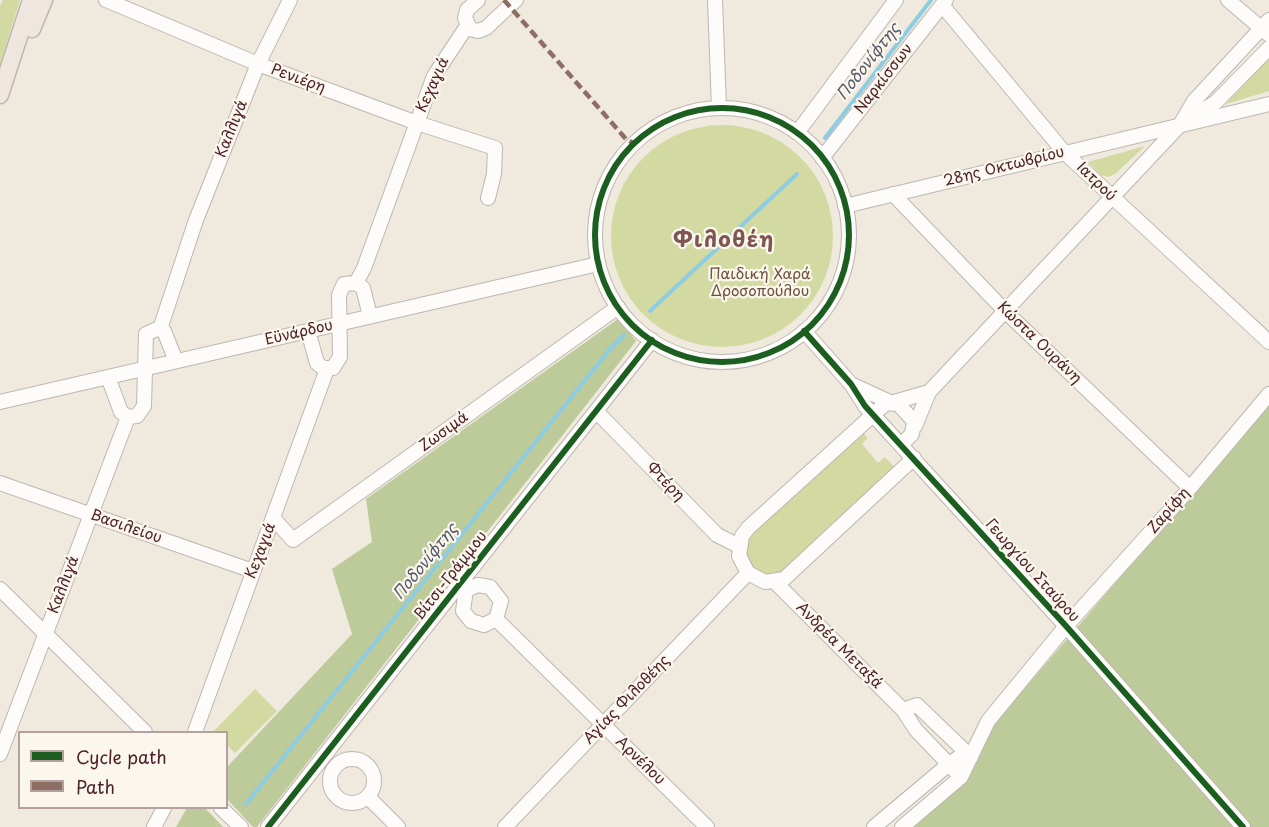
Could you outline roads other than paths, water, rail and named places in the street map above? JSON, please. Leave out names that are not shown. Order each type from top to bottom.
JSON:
[{"type":"main road","points":[[0,95],[13,61],[31,0]]},
{"type":"main road","points":[[13,61],[35,26],[44,0]]},
{"type":"street","name":"Ρενιέρη","points":[[106,0],[258,64],[417,123],[495,148],[495,167],[488,198]]},
{"type":"street","name":"Καλλιγά","points":[[0,754],[128,417],[137,416],[143,410],[144,338],[149,331],[160,329],[196,220],[258,64],[290,0]]},
{"type":"street","name":"Κεχαγιά","points":[[195,731],[327,369],[339,362],[340,291],[344,284],[356,283],[364,268],[434,76],[467,26],[465,14],[478,0]]},
{"type":"street","points":[[467,26],[474,31],[483,30],[516,0]]},
{"type":"street","points":[[715,0],[719,108]]},
{"type":"street","points":[[797,133],[896,0]]},
{"type":"street","points":[[901,445],[914,428],[929,392],[1179,125],[1194,101],[1267,27],[1228,0]]},
{"type":"street","name":"Ιατρού","points":[[944,2],[1064,152],[1269,342]]},
{"type":"street","name":"Ναρκίσσων","points":[[822,158],[944,2]]},
{"type":"street","points":[[1179,125],[1216,102],[1269,48]]},
{"type":"street","name":"28ης Οκτωβρίου","points":[[845,206],[1269,104]]},
{"type":"street","points":[[719,108],[761,114],[797,133],[822,158],[833,174],[845,206],[848,242],[842,276],[827,305],[804,331],[766,354],[734,361],[718,362],[686,357],[651,340],[630,323],[618,307],[598,264],[595,242],[598,204],[613,169],[624,153],[637,140],[669,119],[686,112],[719,108]]},
{"type":"street","name":"Κώστα Ουράνη","points":[[893,194],[1005,311],[1190,488]]},
{"type":"street","name":"Εϋνάρδου","points":[[0,402],[598,264]]},
{"type":"street","points":[[356,283],[363,288],[370,316]]},
{"type":"street","name":"Ζωσιμά","points":[[274,519],[293,540],[618,307]]},
{"type":"street","points":[[160,329],[167,335],[177,361]]},
{"type":"street","points":[[308,331],[315,360],[327,369]]},
{"type":"street","name":"Γεωργίου Σταύρου","points":[[804,331],[851,384],[872,414],[1066,626],[1243,827]]},
{"type":"street","name":"Βίτσι-Γράμμου","points":[[268,827],[463,587],[651,340]]},
{"type":"street","points":[[108,377],[121,412],[128,417]]},
{"type":"street","name":"Γεωργίου Σταύρου","points":[[851,384],[892,402]]},
{"type":"street","points":[[892,402],[912,417],[914,458],[792,573],[775,582],[765,582],[748,573],[739,556],[739,546],[748,528],[872,414],[892,402],[929,392]]},
{"type":"street","name":"Ζαρίφη","points":[[961,777],[967,770],[988,722],[1066,626],[1190,488],[1269,394]]},
{"type":"street","name":"Φτέρη","points":[[596,411],[717,535],[739,546]]},
{"type":"street","name":"Βασιλείου","points":[[0,483],[253,571]]},
{"type":"street","name":"Αγίας Φιλοθέης","points":[[505,827],[748,573]]},
{"type":"street","name":"Ανδρέα Μεταξά","points":[[775,582],[903,710],[916,730],[961,777]]},
{"type":"street","points":[[484,585],[495,590],[502,608],[496,619],[484,624],[471,621],[463,610],[463,587],[484,585]]},
{"type":"street","points":[[0,589],[144,731]]},
{"type":"street","name":"Αρνέλου","points":[[496,619],[708,827]]},
{"type":"street","points":[[903,710],[916,705],[971,757]]},
{"type":"street","points":[[874,827],[949,764],[958,758],[971,757]]},
{"type":"street","points":[[353,758],[367,764],[375,777],[368,797],[355,803],[340,800],[329,782],[334,768],[346,759],[353,758]]},
{"type":"street","points":[[322,759],[334,768]]},
{"type":"street","points":[[902,827],[961,777]]},
{"type":"street","points":[[368,797],[398,827]]},
{"type":"street","points":[[154,827],[163,809]]},
{"type":"street","points":[[223,809],[241,827]]},
{"type":"waterway","name":"Ποδονίφτης","points":[[825,138],[931,0]]},
{"type":"waterway","name":"Ποδονίφτης","points":[[650,311],[797,174]]},
{"type":"waterway","name":"Ποδονίφτης","points":[[246,804],[610,349],[624,335]]},
{"type":"district","name":"Φιλοθέη","points":[[724,241]]},
{"type":"park label","name":"Παιδική Χαρά Δροσοπούλου","points":[[760,284]]}]
